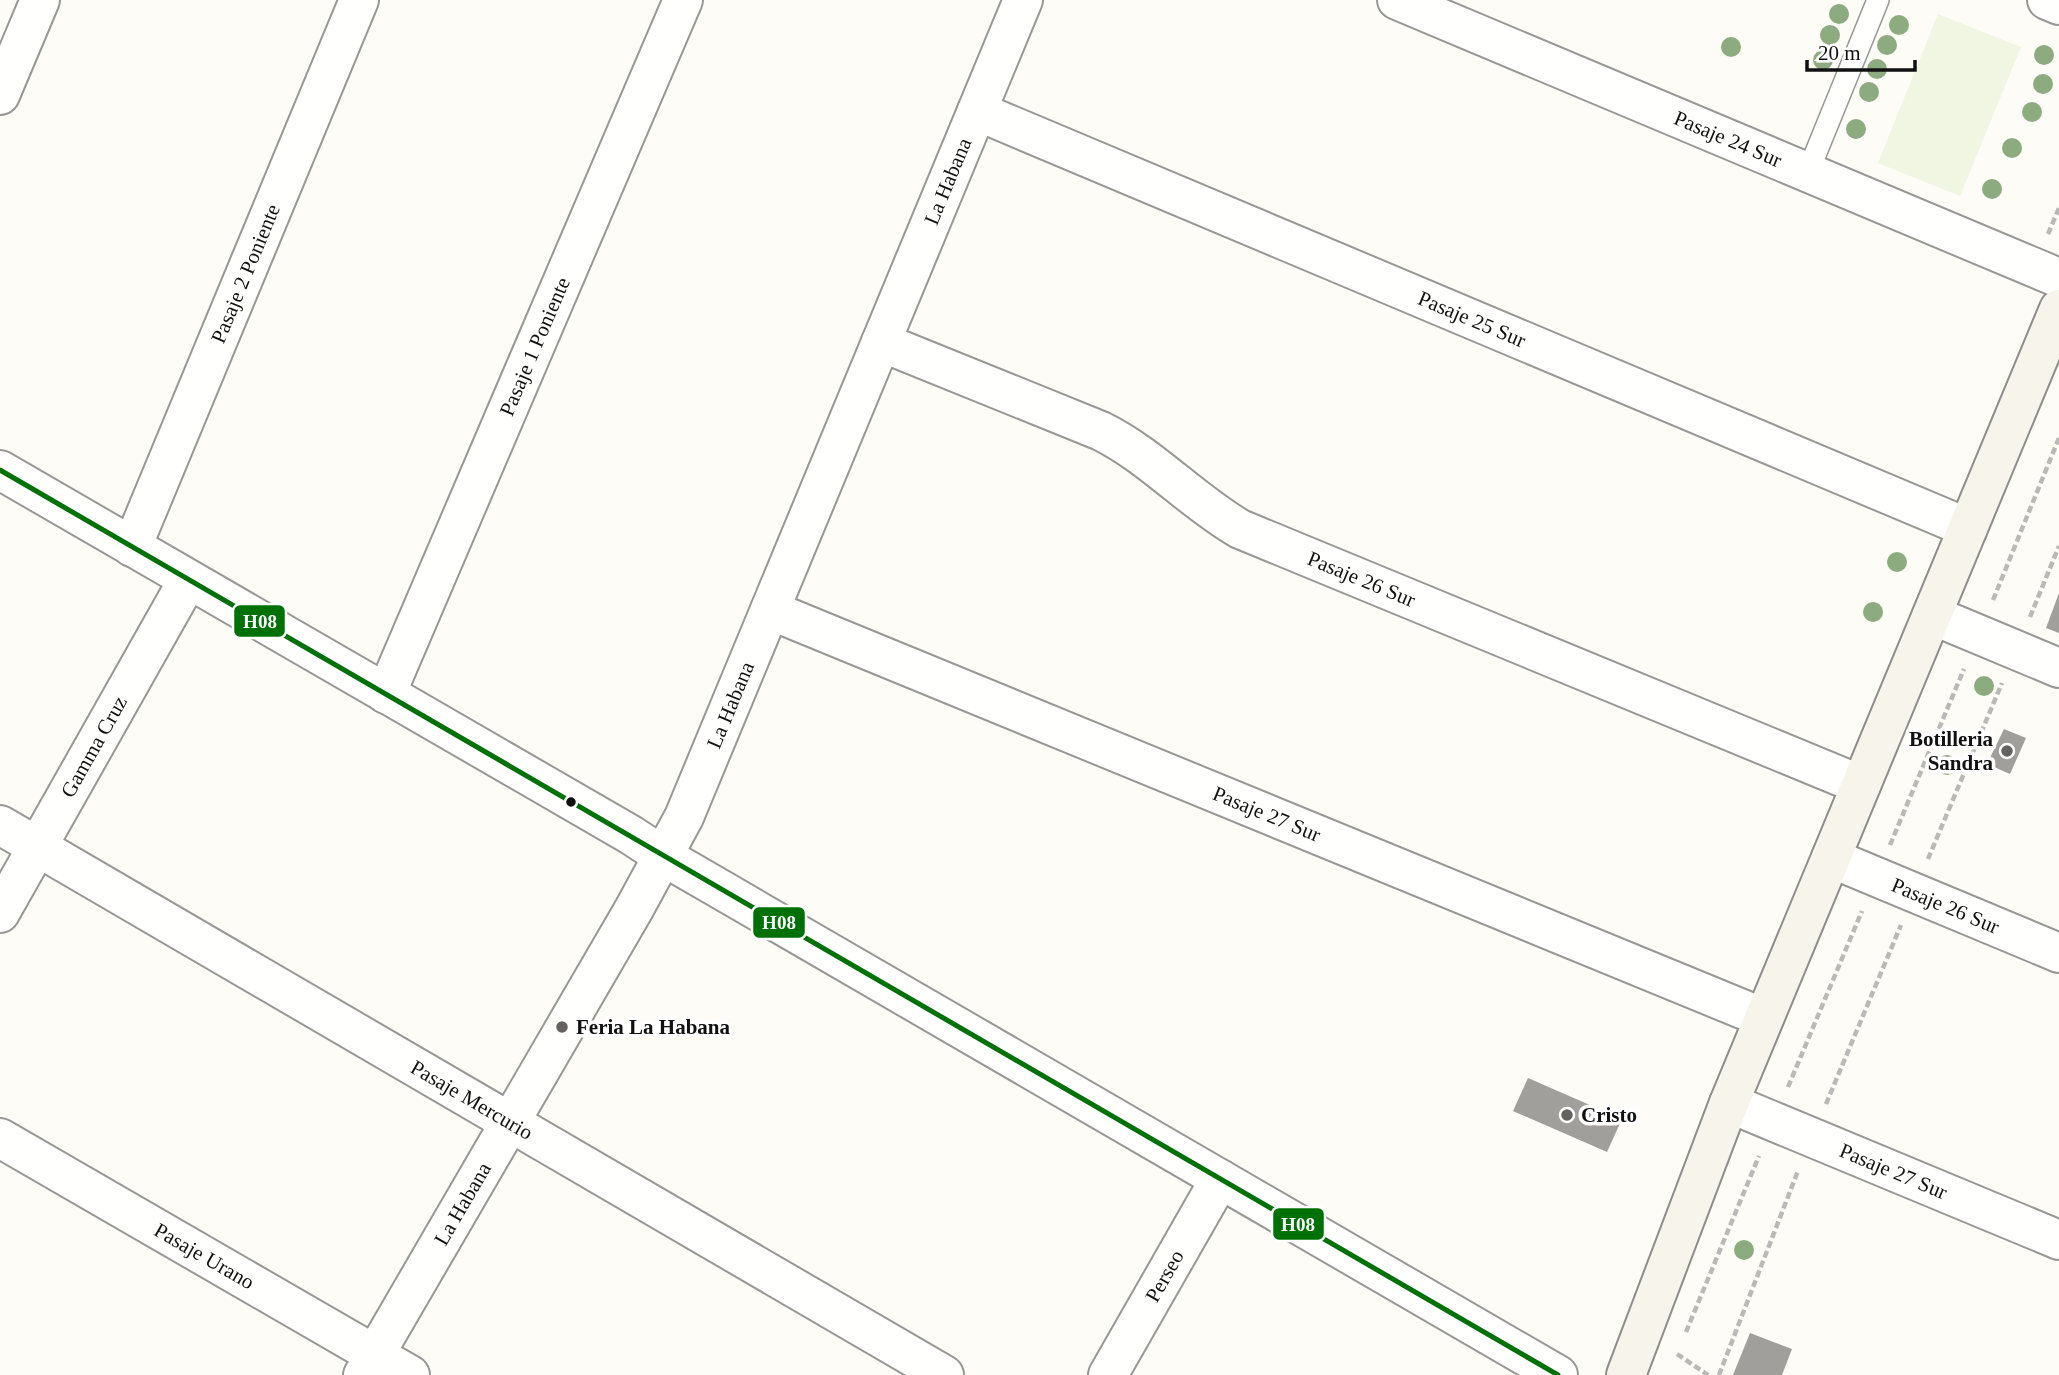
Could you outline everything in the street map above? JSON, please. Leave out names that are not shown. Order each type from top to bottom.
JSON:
[{"type":"main road","points":[[1626,1375],[1729,1102],[1931,615],[1968,528],[2047,371],[2059,309]]},
{"type":"street","points":[[0,95],[40,0]]},
{"type":"street","name":"Pasaje 2 Poniente","points":[[132,547],[359,0]]},
{"type":"street","name":"Pasaje 1 Poniente","points":[[386,694],[683,0]]},
{"type":"street","name":"La Habana","points":[[368,1365],[684,817],[1023,0]]},
{"type":"street","name":"Pasaje 24 Sur","points":[[1397,0],[2059,278]]},
{"type":"street","points":[[2046,0],[2059,5]]},
{"type":"street","name":"Pasaje 25 Sur","points":[[977,111],[1968,528]]},
{"type":"street","name":"Pasaje 26 Sur","points":[[881,342],[1127,444],[1151,461],[1200,504],[1240,529],[1861,785]]},
{"type":"street","points":[[0,470],[1558,1375]]},
{"type":"street","name":"Gamma Cruz","points":[[0,913],[188,580]]},
{"type":"street","name":"Pasaje 27 Sur","points":[[770,610],[1765,1018]]},
{"type":"street","points":[[1931,615],[2059,668]]},
{"type":"street","name":"Pasaje Mercurio","points":[[0,825],[944,1375]]},
{"type":"street","name":"Pasaje 26 Sur","points":[[1831,858],[2059,953]]},
{"type":"street","name":"Pasaje 27 Sur","points":[[1729,1102],[2059,1240]]},
{"type":"street","name":"Pasaje Urano","points":[[0,1138],[368,1365],[410,1375]]},
{"type":"street","name":"Perseo","points":[[1108,1375],[1220,1179]]},
{"type":"lane","points":[[1808,173],[1878,0]]},
{"type":"path","points":[[1719,1375],[1812,1137],[2059,547]]},
{"type":"path","points":[[1677,1354],[1708,1375]]},
{"type":"green space","points":[[1938,14],[2021,47],[1960,196],[1878,163]]},
{"type":"building","points":[[2059,593],[2059,633],[2046,628]]},
{"type":"building","name":"Botilleria Sandra","points":[[2004,729],[2026,738],[2010,774],[1987,764]]},
{"type":"building","name":"Cristo","points":[[1528,1078],[1622,1119],[1607,1152],[1513,1111]]},
{"type":"building","points":[[1750,1333],[1792,1349],[1782,1375],[1733,1375]]},
{"type":"transit line","name":"H08","points":[[0,470],[1558,1375]]},
{"type":"place","name":"Botilleria Sandra","points":[[2007,751]]},
{"type":"place","name":"Feria La Habana","points":[[562,1027]]},
{"type":"place","name":"Cristo","points":[[1567,1115]]}]
